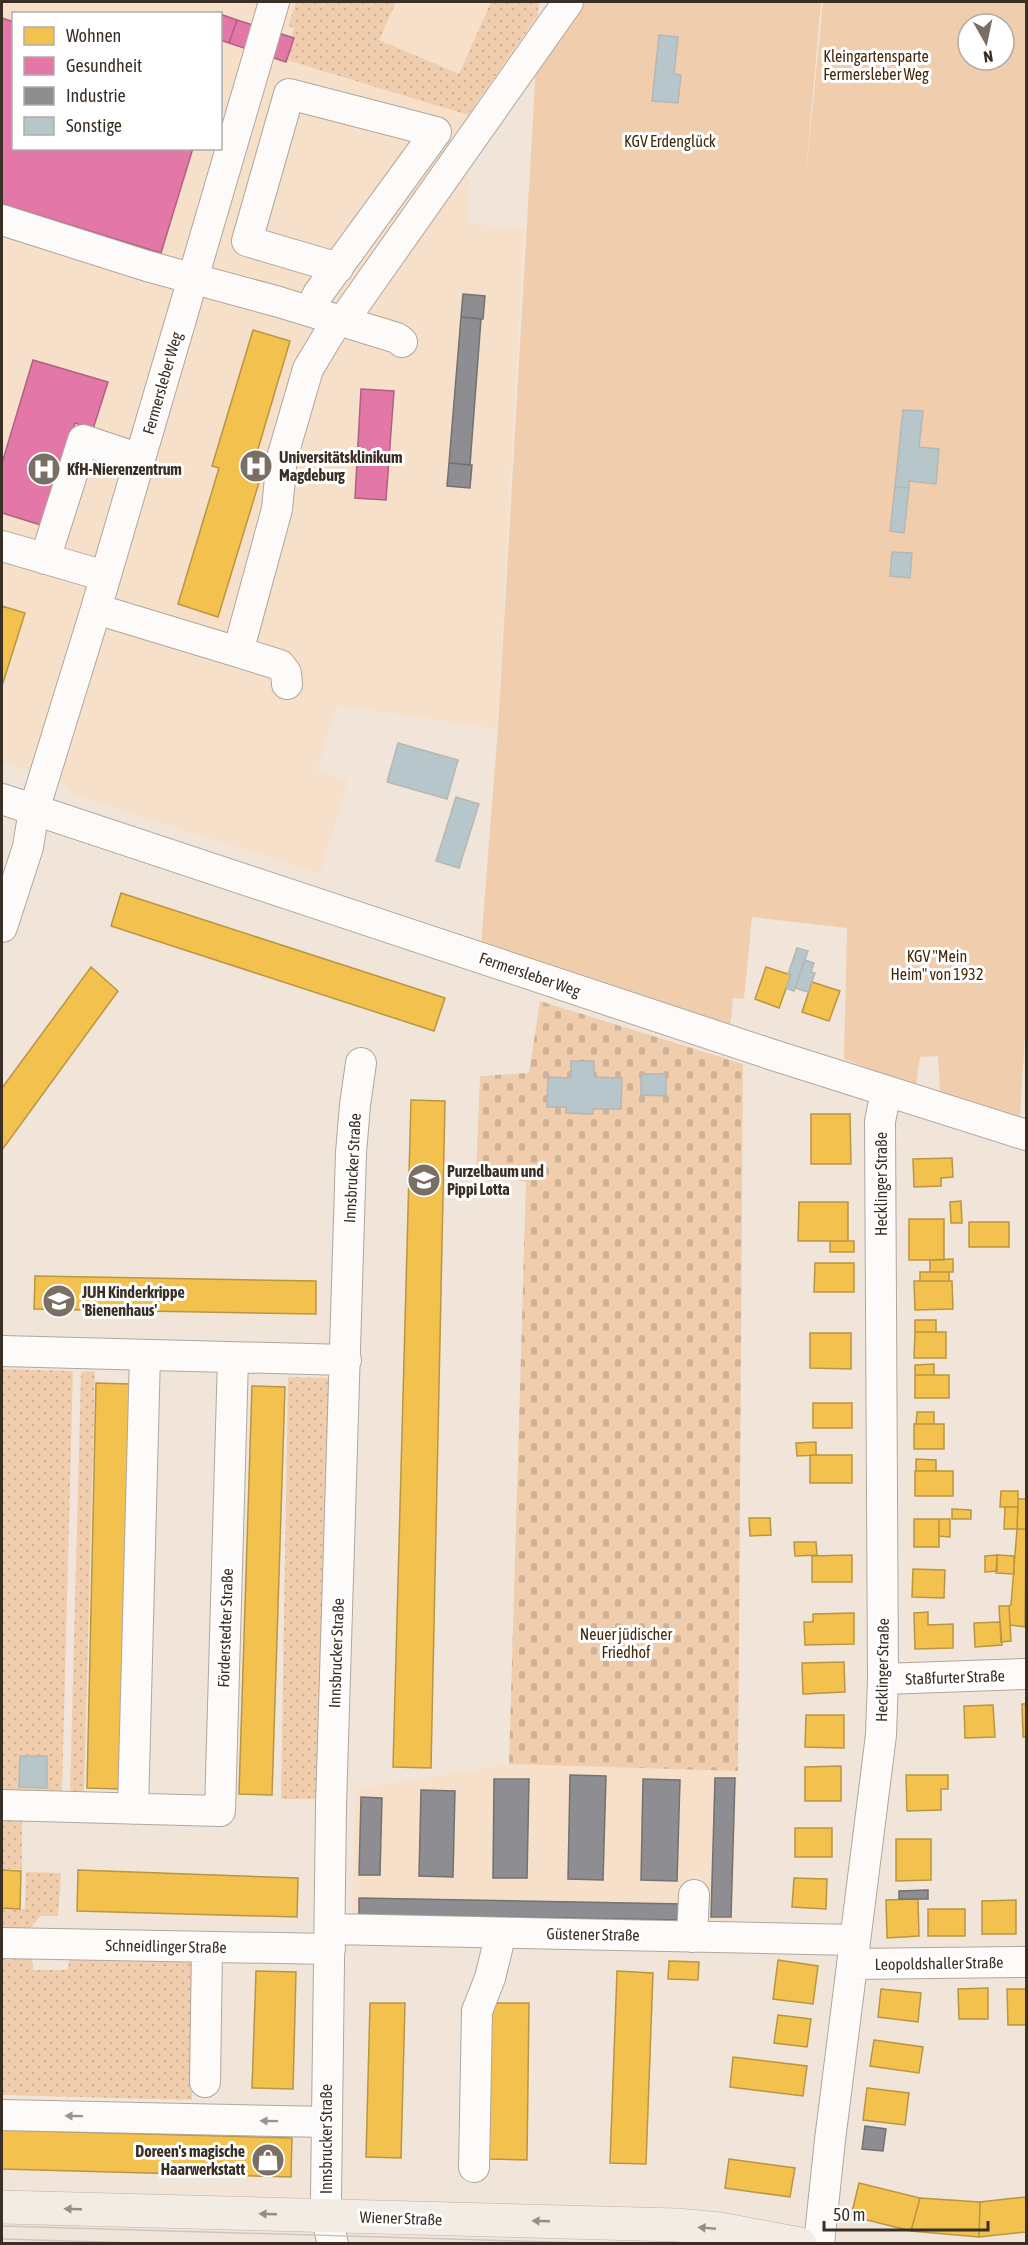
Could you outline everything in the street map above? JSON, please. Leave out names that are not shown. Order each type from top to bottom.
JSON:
[{"type":"main road","name":"Wiener Straße","points":[[2,2207],[330,2230],[640,2234],[720,2229],[800,2244]]},
{"type":"street","name":"Fermersleber Weg","points":[[34,810],[96,609],[274,2]]},
{"type":"street","points":[[238,652],[277,509],[282,458],[308,369],[340,320],[568,2]]},
{"type":"street","points":[[310,311],[338,267],[436,132],[289,94],[247,241],[338,267]]},
{"type":"street","points":[[2,220],[193,279],[340,320],[397,338],[402,342]]},
{"type":"street","points":[[45,559],[83,440],[140,459]]},
{"type":"street","points":[[2,546],[105,576]]},
{"type":"street","points":[[96,609],[280,665],[286,673],[287,684]]},
{"type":"street","name":"Fermersleber Weg","points":[[2,800],[886,1092],[1026,1135]]},
{"type":"street","points":[[2,927],[28,847],[34,810]]},
{"type":"street","name":"Innsbrucker Straße","points":[[330,2230],[327,2122],[331,1806],[351,1153],[361,1063]]},
{"type":"street","name":"Hecklinger Straße","points":[[819,2244],[853,1952],[878,1763],[884,1679],[880,1121],[886,1092]]},
{"type":"street","points":[[2,1351],[346,1360]]},
{"type":"street","points":[[133,1809],[145,1355]]},
{"type":"street","name":"Förderstedter Straße","points":[[2,1805],[220,1811],[233,1358]]},
{"type":"street","name":"Staßfurter Straße","points":[[884,1679],[1026,1674]]},
{"type":"street","points":[[692,1937],[694,1895]]},
{"type":"street","points":[[474,2168],[477,2011],[490,1978],[501,1933]]},
{"type":"street","name":"Güstener Straße","points":[[330,1939],[501,1933],[692,1937],[853,1952]]},
{"type":"street","name":"Schneidlinger Straße","points":[[2,1943],[207,1948],[330,1939]]},
{"type":"street","points":[[205,2082],[207,1948]]},
{"type":"street","name":"Leopoldshaller Straße","points":[[853,1952],[1026,1962]]},
{"type":"street","points":[[2,2115],[327,2122]]},
{"type":"shaded area","name":"Universitätsklinikum Magdeburg","points":[[2,2],[540,2],[539,16],[469,115],[468,224],[524,227],[497,729],[337,705],[317,771],[348,780],[320,874],[75,795],[56,778],[2,762]]},
{"type":"shaded area","points":[[509,1764],[738,1771],[732,1923],[352,1919],[356,1789]]},
{"type":"green space","points":[[296,2],[396,2],[379,40],[459,74],[491,2],[539,2],[538,15],[468,115],[287,60],[294,38],[291,37],[294,28],[288,26]]},
{"type":"green space","points":[[580,2],[821,2],[804,194],[823,2],[1026,2],[1026,1020],[1020,1117],[940,1092],[938,1056],[920,1057],[916,1087],[844,1059],[847,928],[752,917],[744,999],[733,998],[730,1029],[481,945],[498,728],[536,66]]},
{"type":"green space","name":"Neuer jüdischer Friedhof","points":[[540,1001],[743,1064],[738,1771],[509,1764],[526,1182],[476,1174],[480,1076],[529,1073]]},
{"type":"green space","points":[[2,1369],[73,1371],[62,1792],[2,1791]]},
{"type":"green space","points":[[95,1371],[84,1793],[70,1793],[81,1372]]},
{"type":"green space","points":[[288,1377],[333,1378],[326,1799],[281,1799]]},
{"type":"green space","points":[[2,1820],[22,1820],[22,1869],[2,1869]]},
{"type":"green space","points":[[26,1872],[61,1873],[58,1916],[40,1916],[31,1928],[2,1928],[2,1909],[25,1909]]},
{"type":"green space","points":[[2,1953],[32,1955],[33,1970],[68,1970],[69,1957],[195,1959],[192,2100],[2,2095]]},
{"type":"building: Wohnen","points":[[253,330],[290,341],[250,476],[260,479],[218,617],[178,604],[219,468],[212,466]]},
{"type":"building: Wohnen","points":[[2,606],[25,613],[2,686]]},
{"type":"building: Wohnen","points":[[121,893],[445,998],[434,1031],[111,926]]},
{"type":"building: Wohnen","points":[[91,967],[118,991],[2,1150],[2,1088]]},
{"type":"building: Wohnen","points":[[766,967],[791,975],[779,1008],[755,999]]},
{"type":"building: Wohnen","points":[[812,982],[840,991],[829,1021],[802,1012]]},
{"type":"building: Wohnen","points":[[411,1100],[445,1101],[431,1768],[393,1767]]},
{"type":"building: Wohnen","points":[[811,1114],[850,1114],[851,1164],[811,1164]]},
{"type":"building: Wohnen","points":[[952,1158],[953,1177],[941,1178],[941,1186],[914,1187],[913,1159]]},
{"type":"building: Wohnen","points":[[961,1201],[962,1223],[951,1223],[950,1202]]},
{"type":"building: Wohnen","points":[[799,1202],[848,1202],[848,1241],[798,1241]]},
{"type":"building: Wohnen","points":[[909,1219],[944,1219],[944,1260],[909,1260]]},
{"type":"building: Wohnen","points":[[969,1222],[1009,1222],[1009,1247],[969,1247]]},
{"type":"building: Wohnen","points":[[830,1241],[854,1241],[854,1252],[830,1252]]},
{"type":"building: Wohnen","points":[[953,1259],[953,1272],[930,1272],[930,1260]]},
{"type":"building: Wohnen","points":[[815,1263],[854,1263],[854,1292],[814,1292]]},
{"type":"building: Wohnen","points":[[920,1272],[949,1272],[949,1281],[920,1281]]},
{"type":"building: Wohnen","points":[[35,1276],[316,1281],[316,1314],[34,1309]]},
{"type":"building: Wohnen","points":[[914,1281],[952,1281],[953,1309],[915,1310]]},
{"type":"building: Wohnen","points":[[915,1320],[936,1320],[936,1332],[915,1332]]},
{"type":"building: Wohnen","points":[[915,1332],[946,1332],[946,1358],[914,1358]]},
{"type":"building: Wohnen","points":[[810,1333],[851,1333],[851,1369],[810,1368]]},
{"type":"building: Wohnen","points":[[934,1364],[934,1375],[915,1375],[915,1365]]},
{"type":"building: Wohnen","points":[[915,1375],[949,1375],[949,1398],[915,1398]]},
{"type":"building: Wohnen","points":[[96,1383],[130,1384],[121,1789],[87,1788]]},
{"type":"building: Wohnen","points":[[252,1386],[285,1387],[272,1795],[239,1794]]},
{"type":"building: Wohnen","points":[[813,1403],[852,1403],[852,1428],[813,1428]]},
{"type":"building: Wohnen","points":[[917,1412],[934,1412],[934,1424],[916,1424]]},
{"type":"building: Wohnen","points":[[914,1424],[944,1424],[944,1449],[914,1449]]},
{"type":"building: Wohnen","points":[[816,1442],[816,1455],[797,1456],[796,1443]]},
{"type":"building: Wohnen","points":[[810,1455],[852,1455],[852,1483],[810,1483]]},
{"type":"building: Wohnen","points":[[916,1459],[936,1460],[936,1471],[916,1471]]},
{"type":"building: Wohnen","points":[[915,1471],[953,1471],[953,1496],[915,1496]]},
{"type":"building: Wohnen","points":[[1001,1491],[1018,1491],[1018,1507],[1000,1507]]},
{"type":"building: Wohnen","points":[[1018,1499],[1026,1499],[1026,1529],[1017,1529]]},
{"type":"building: Wohnen","points":[[1005,1507],[1018,1507],[1017,1529],[1004,1529]]},
{"type":"building: Wohnen","points":[[952,1509],[971,1510],[971,1519],[952,1519]]},
{"type":"building: Wohnen","points":[[749,1518],[770,1518],[771,1535],[750,1536]]},
{"type":"building: Wohnen","points":[[914,1519],[939,1519],[939,1547],[914,1547]]},
{"type":"building: Wohnen","points":[[939,1519],[950,1519],[950,1537],[939,1536]]},
{"type":"building: Wohnen","points":[[1017,1529],[1026,1529],[1025,1627],[1010,1625],[1009,1606],[1011,1605]]},
{"type":"building: Wohnen","points":[[794,1542],[816,1542],[817,1555],[795,1556]]},
{"type":"building: Wohnen","points":[[852,1555],[852,1582],[812,1582],[812,1556]]},
{"type":"building: Wohnen","points":[[997,1555],[997,1571],[985,1572],[985,1556]]},
{"type":"building: Wohnen","points":[[997,1555],[1014,1556],[1014,1574],[996,1573]]},
{"type":"building: Wohnen","points":[[913,1569],[945,1570],[944,1598],[912,1597]]},
{"type":"building: Wohnen","points":[[999,1606],[1009,1606],[1011,1641],[1001,1642]]},
{"type":"building: Wohnen","points":[[928,1612],[928,1625],[953,1624],[953,1648],[915,1649],[914,1613]]},
{"type":"building: Wohnen","points":[[854,1613],[854,1644],[805,1645],[804,1622],[813,1622],[813,1614]]},
{"type":"building: Wohnen","points":[[1000,1622],[1002,1645],[975,1647],[974,1623]]},
{"type":"building: Wohnen","points":[[844,1662],[845,1692],[803,1694],[802,1663]]},
{"type":"building: Wohnen","points":[[1022,1704],[1026,1704],[1026,1737],[1023,1737]]},
{"type":"building: Wohnen","points":[[993,1705],[995,1737],[965,1738],[964,1706]]},
{"type":"building: Wohnen","points":[[806,1715],[844,1715],[844,1748],[805,1747]]},
{"type":"building: Wohnen","points":[[841,1766],[841,1801],[805,1801],[805,1767]]},
{"type":"building: Wohnen","points":[[906,1775],[948,1775],[948,1789],[941,1789],[941,1810],[907,1811]]},
{"type":"building: Wohnen","points":[[795,1828],[832,1828],[832,1857],[795,1857]]},
{"type":"building: Wohnen","points":[[896,1839],[931,1839],[931,1880],[896,1881]]},
{"type":"building: Wohnen","points":[[2,1870],[21,1871],[20,1909],[2,1908]]},
{"type":"building: Wohnen","points":[[78,1870],[298,1878],[297,1917],[77,1911]]},
{"type":"building: Wohnen","points":[[794,1878],[827,1879],[826,1909],[792,1907]]},
{"type":"building: Wohnen","points":[[918,1899],[919,1936],[887,1938],[886,1900]]},
{"type":"building: Wohnen","points":[[1016,1900],[1016,1934],[982,1934],[982,1901]]},
{"type":"building: Wohnen","points":[[928,1909],[965,1909],[965,1936],[928,1936]]},
{"type":"building: Wohnen","points":[[778,1960],[818,1966],[813,2004],[773,1999]]},
{"type":"building: Wohnen","points":[[669,1961],[699,1962],[698,1980],[668,1979]]},
{"type":"building: Wohnen","points":[[256,1971],[296,1972],[293,2089],[252,2088]]},
{"type":"building: Wohnen","points":[[617,1971],[653,1973],[646,2164],[610,2163]]},
{"type":"building: Wohnen","points":[[988,1988],[988,2019],[959,2019],[958,1989]]},
{"type":"building: Wohnen","points":[[881,1989],[921,1993],[918,2022],[878,2017]]},
{"type":"building: Wohnen","points":[[1007,1989],[1026,1989],[1026,2025],[1008,2025]]},
{"type":"building: Wohnen","points":[[370,2003],[405,2003],[401,2158],[366,2157]]},
{"type":"building: Wohnen","points":[[489,2003],[529,2003],[527,2160],[487,2159]]},
{"type":"building: Wohnen","points":[[778,2015],[811,2019],[807,2047],[774,2043]]},
{"type":"building: Wohnen","points":[[874,2040],[923,2047],[919,2073],[870,2066]]},
{"type":"building: Wohnen","points":[[733,2057],[807,2066],[803,2096],[730,2087]]},
{"type":"building: Wohnen","points":[[867,2088],[909,2093],[905,2125],[863,2120]]},
{"type":"building: Wohnen","points":[[2,2130],[292,2138],[291,2177],[2,2169]]},
{"type":"building: Wohnen","points":[[729,2159],[795,2168],[790,2197],[725,2188]]},
{"type":"building: Wohnen","points":[[859,2183],[920,2198],[911,2231],[851,2216]]},
{"type":"building: Wohnen","points":[[1026,2197],[1026,2232],[979,2237],[980,2202]]},
{"type":"building: Wohnen","points":[[920,2198],[980,2202],[979,2237],[911,2231]]},
{"type":"building: Gesundheit","points":[[222,15],[237,20],[229,43],[222,41]]},
{"type":"building: Gesundheit","points":[[2,18],[12,21],[12,150],[192,150],[161,253],[2,204]]},
{"type":"building: Gesundheit","points":[[237,20],[294,38],[286,62],[229,43]]},
{"type":"building: Gesundheit","points":[[33,360],[108,382],[93,429],[75,423],[44,526],[2,513],[2,463]]},
{"type":"building: Gesundheit","points":[[361,389],[394,391],[386,500],[355,498]]},
{"type":"building: Industrie","points":[[463,294],[485,296],[483,319],[461,317]]},
{"type":"building: Industrie","points":[[461,317],[481,319],[470,465],[449,463]]},
{"type":"building: Industrie","points":[[449,463],[472,465],[470,488],[447,486]]},
{"type":"building: Industrie","points":[[570,1775],[606,1776],[603,1880],[568,1879]]},
{"type":"building: Industrie","points":[[715,1778],[735,1778],[731,1917],[711,1917]]},
{"type":"building: Industrie","points":[[494,1779],[529,1779],[527,1878],[493,1878]]},
{"type":"building: Industrie","points":[[643,1779],[680,1780],[677,1881],[641,1880]]},
{"type":"building: Industrie","points":[[421,1790],[455,1791],[453,1877],[419,1876]]},
{"type":"building: Industrie","points":[[361,1797],[382,1798],[380,1875],[359,1875]]},
{"type":"building: Industrie","points":[[928,1890],[928,1899],[899,1899],[899,1891]]},
{"type":"building: Industrie","points":[[359,1898],[683,1904],[683,1920],[359,1915]]},
{"type":"building: Industrie","points":[[865,2126],[886,2129],[883,2151],[862,2149]]},
{"type":"building: Sonstige","points":[[659,35],[678,37],[674,74],[681,75],[678,103],[652,101]]},
{"type":"building: Sonstige","points":[[903,410],[923,411],[919,447],[939,449],[936,484],[909,481],[909,488],[895,487]]},
{"type":"building: Sonstige","points":[[895,487],[909,488],[904,533],[890,531]]},
{"type":"building: Sonstige","points":[[892,552],[912,553],[910,578],[890,576]]},
{"type":"building: Sonstige","points":[[398,743],[458,760],[447,799],[387,782]]},
{"type":"building: Sonstige","points":[[456,797],[479,804],[459,868],[436,861]]},
{"type":"building: Sonstige","points":[[797,948],[808,951],[794,991],[786,988]]},
{"type":"building: Sonstige","points":[[805,960],[814,963],[811,972],[815,973],[808,992],[795,988]]},
{"type":"building: Sonstige","points":[[571,1061],[594,1061],[594,1077],[622,1078],[621,1109],[593,1109],[593,1114],[566,1113],[566,1107],[547,1107],[548,1077],[571,1078]]},
{"type":"building: Sonstige","points":[[641,1074],[666,1074],[666,1096],[641,1095]]},
{"type":"building: Sonstige","points":[[20,1756],[47,1756],[47,1788],[19,1787]]},
{"type":"tram line","points":[[2,2226],[620,2244]]},
{"type":"tram line","points":[[2,2239],[169,2244]]},
{"type":"place","name":"Universitätsklinikum Magdeburg","points":[[256,466]]},
{"type":"place","name":"KfH-Nierenzentrum","points":[[44,469]]},
{"type":"place","name":"Purzelbaum und Pippi Lotta","points":[[424,1180]]},
{"type":"place","name":"JUH Kinderkrippe 'Bienenhaus'","points":[[59,1301]]},
{"type":"place","name":"Doreen's magische Haarwerkstatt","points":[[268,2160]]},
{"type":"park label","name":"Kleingartensparte Fermersleber Weg","points":[[876,65]]},
{"type":"park label","name":"KGV Erdenglück","points":[[670,141]]},
{"type":"park label","name":"KGV \"Mein Heim\" von 1932","points":[[937,965]]}]
